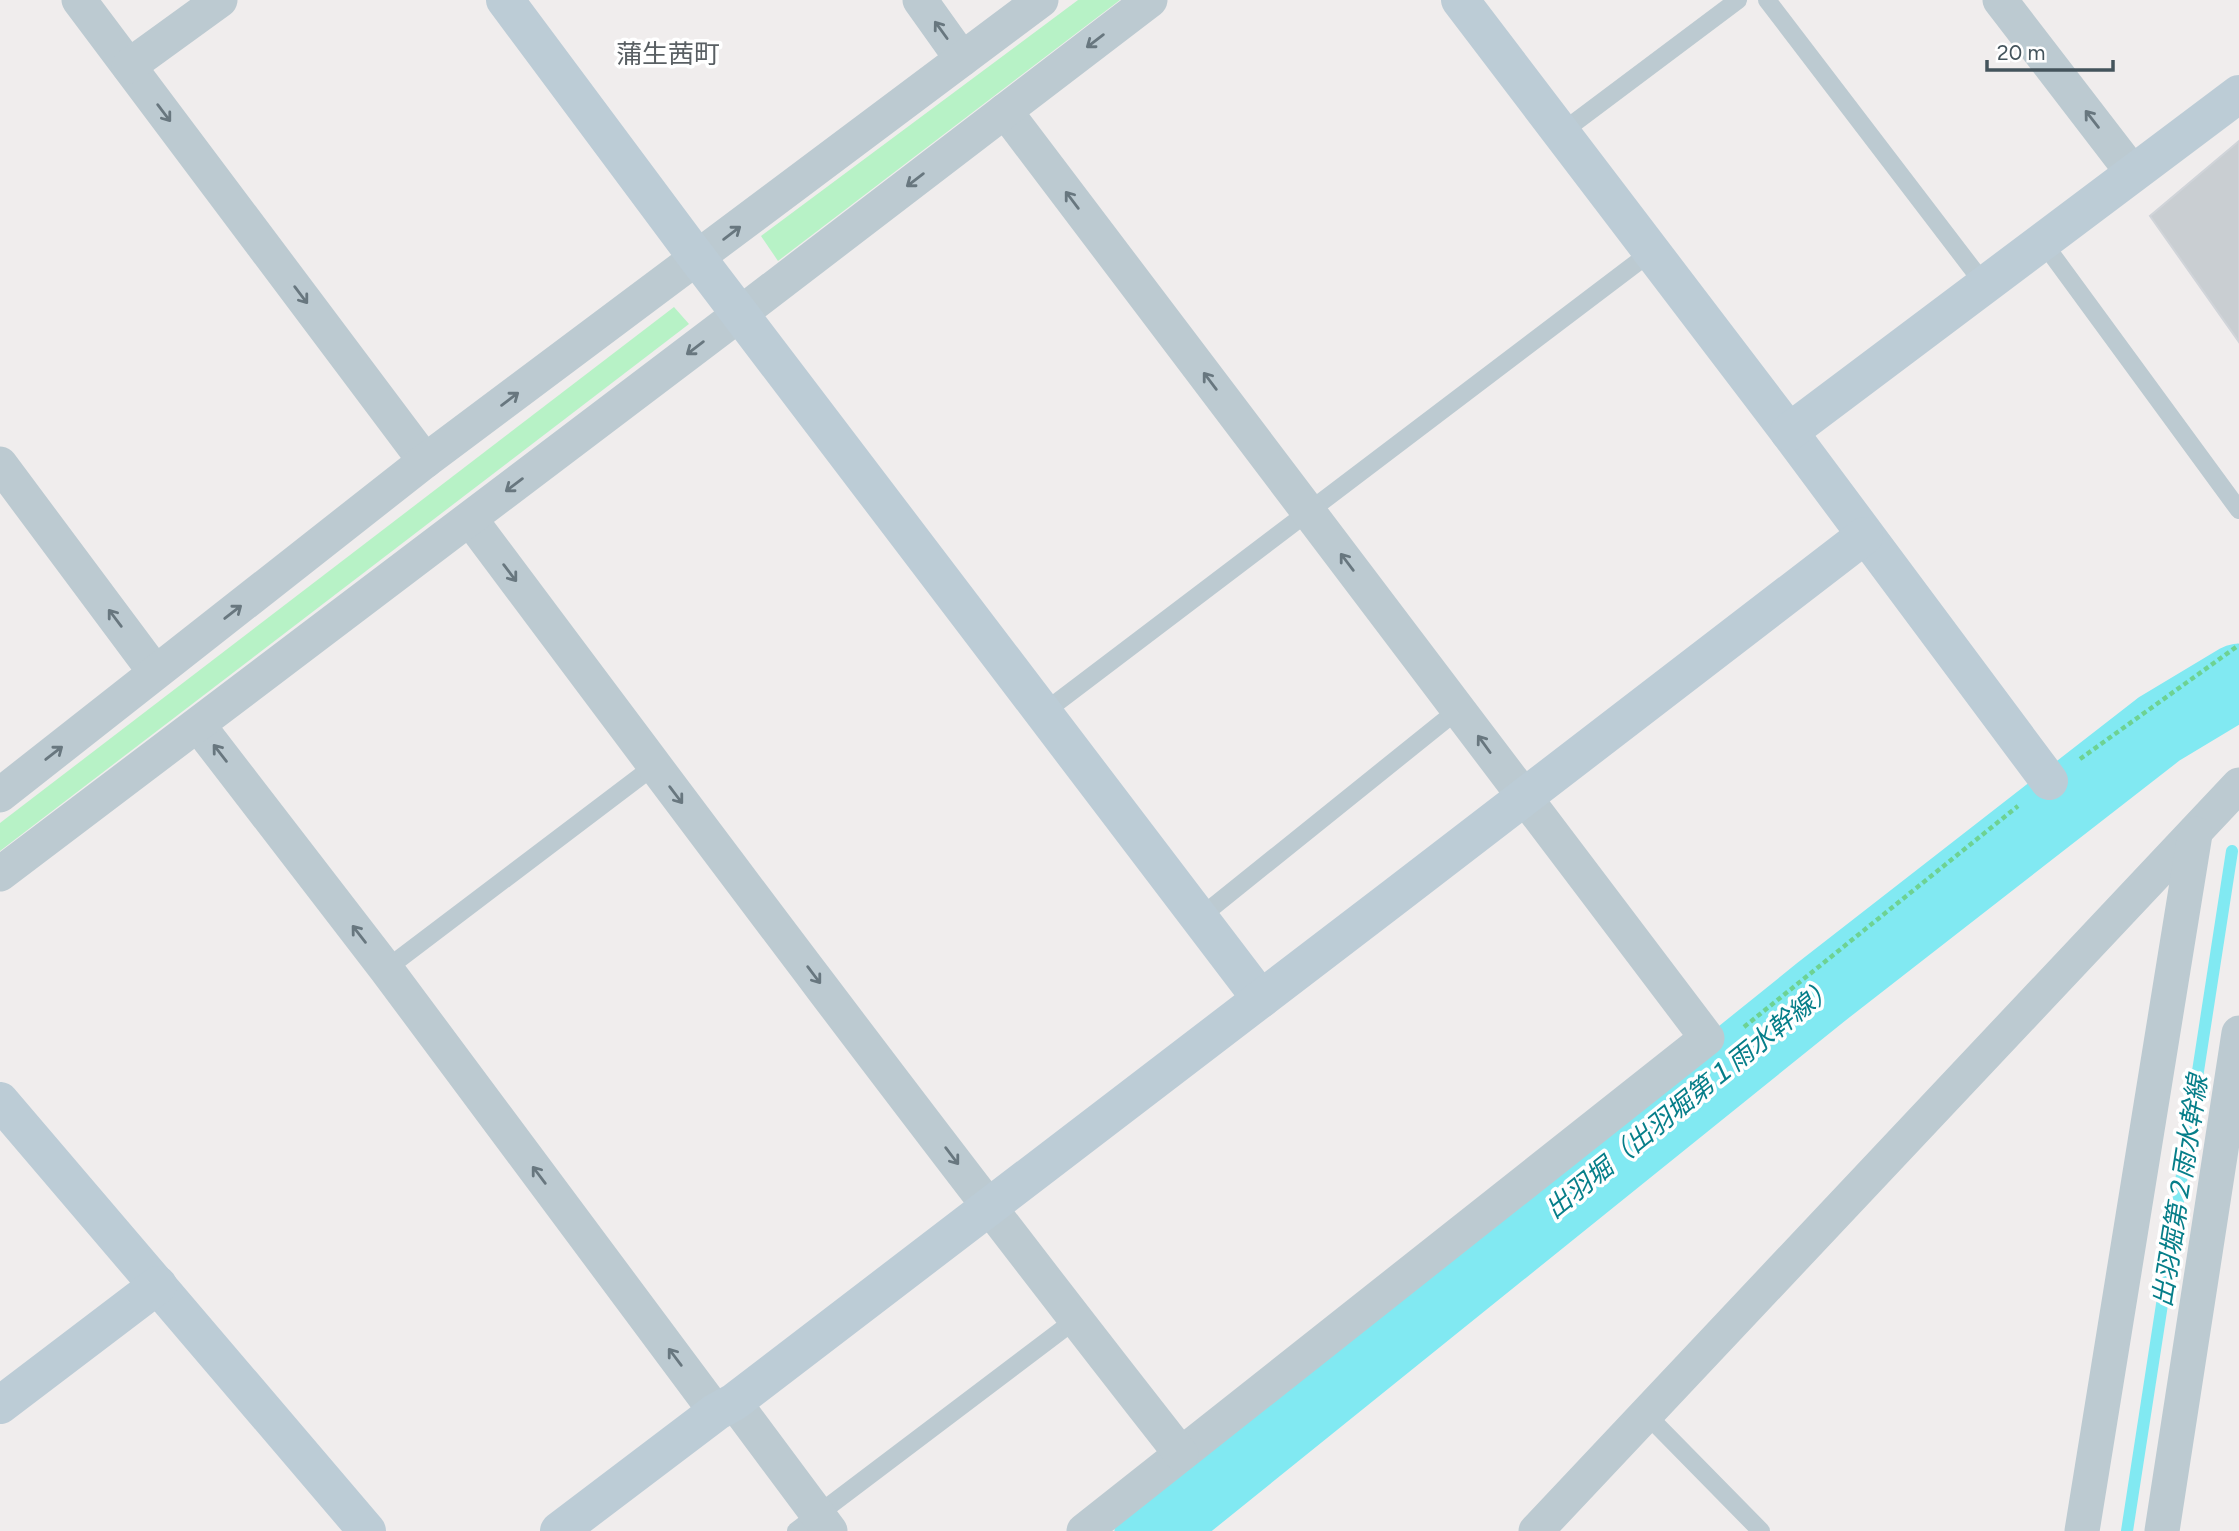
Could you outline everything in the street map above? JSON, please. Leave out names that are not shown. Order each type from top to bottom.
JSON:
[{"type":"street","points":[[79,0],[425,461]]},
{"type":"street","points":[[129,66],[220,0]]},
{"type":"street","points":[[505,0],[698,259],[1261,999]]},
{"type":"street","points":[[920,0],[962,59]]},
{"type":"street","points":[[0,795],[425,461],[1041,0]]},
{"type":"street","points":[[0,874],[1150,0]]},
{"type":"street","points":[[1460,0],[2049,781]]},
{"type":"street","points":[[2000,0],[2133,173]]},
{"type":"street","points":[[1788,432],[2239,94]]},
{"type":"street","points":[[1005,111],[1707,1038],[1084,1531]]},
{"type":"street","points":[[3,475],[155,672]]},
{"type":"street","points":[[470,519],[1075,1320],[1181,1454]]},
{"type":"street","points":[[559,1531],[1524,799],[1864,536]]},
{"type":"street","points":[[198,725],[814,1525]]},
{"type":"street","points":[[1536,1531],[2239,785]]},
{"type":"street","points":[[2081,1531],[2195,834]]},
{"type":"street","points":[[2162,1531],[2239,1033]]},
{"type":"street","points":[[0,1101],[367,1531]]},
{"type":"street","points":[[0,1405],[158,1285]]},
{"type":"lane","points":[[1562,132],[1738,0]]},
{"type":"lane","points":[[1767,0],[1984,284]]},
{"type":"lane","points":[[2042,241],[2239,510]]},
{"type":"lane","points":[[1043,713],[1651,252]]},
{"type":"lane","points":[[1199,918],[1459,709]]},
{"type":"lane","points":[[387,969],[654,766]]},
{"type":"lane","points":[[814,1525],[1075,1320]]},
{"type":"lane","points":[[1645,1413],[1761,1531]]},
{"type":"path","points":[[1707,1038],[1733,1036],[2049,781],[2239,645]]},
{"type":"green space","points":[[1078,0],[1120,0],[778,261],[761,236]]},
{"type":"green space","points":[[674,307],[689,324],[0,851],[0,823]]},
{"type":"building","points":[[2239,141],[2239,342],[2150,216]]},
{"type":"waterway","name":"出羽堀（出羽堀第１雨水幹線）","points":[[1152,1531],[1821,992],[2159,729],[2239,681]]},
{"type":"waterway","name":"出羽堀第２雨水幹線","points":[[2127,1531],[2232,851]]},
{"type":"district","name":"蒲生茜町","points":[[668,54]]}]
